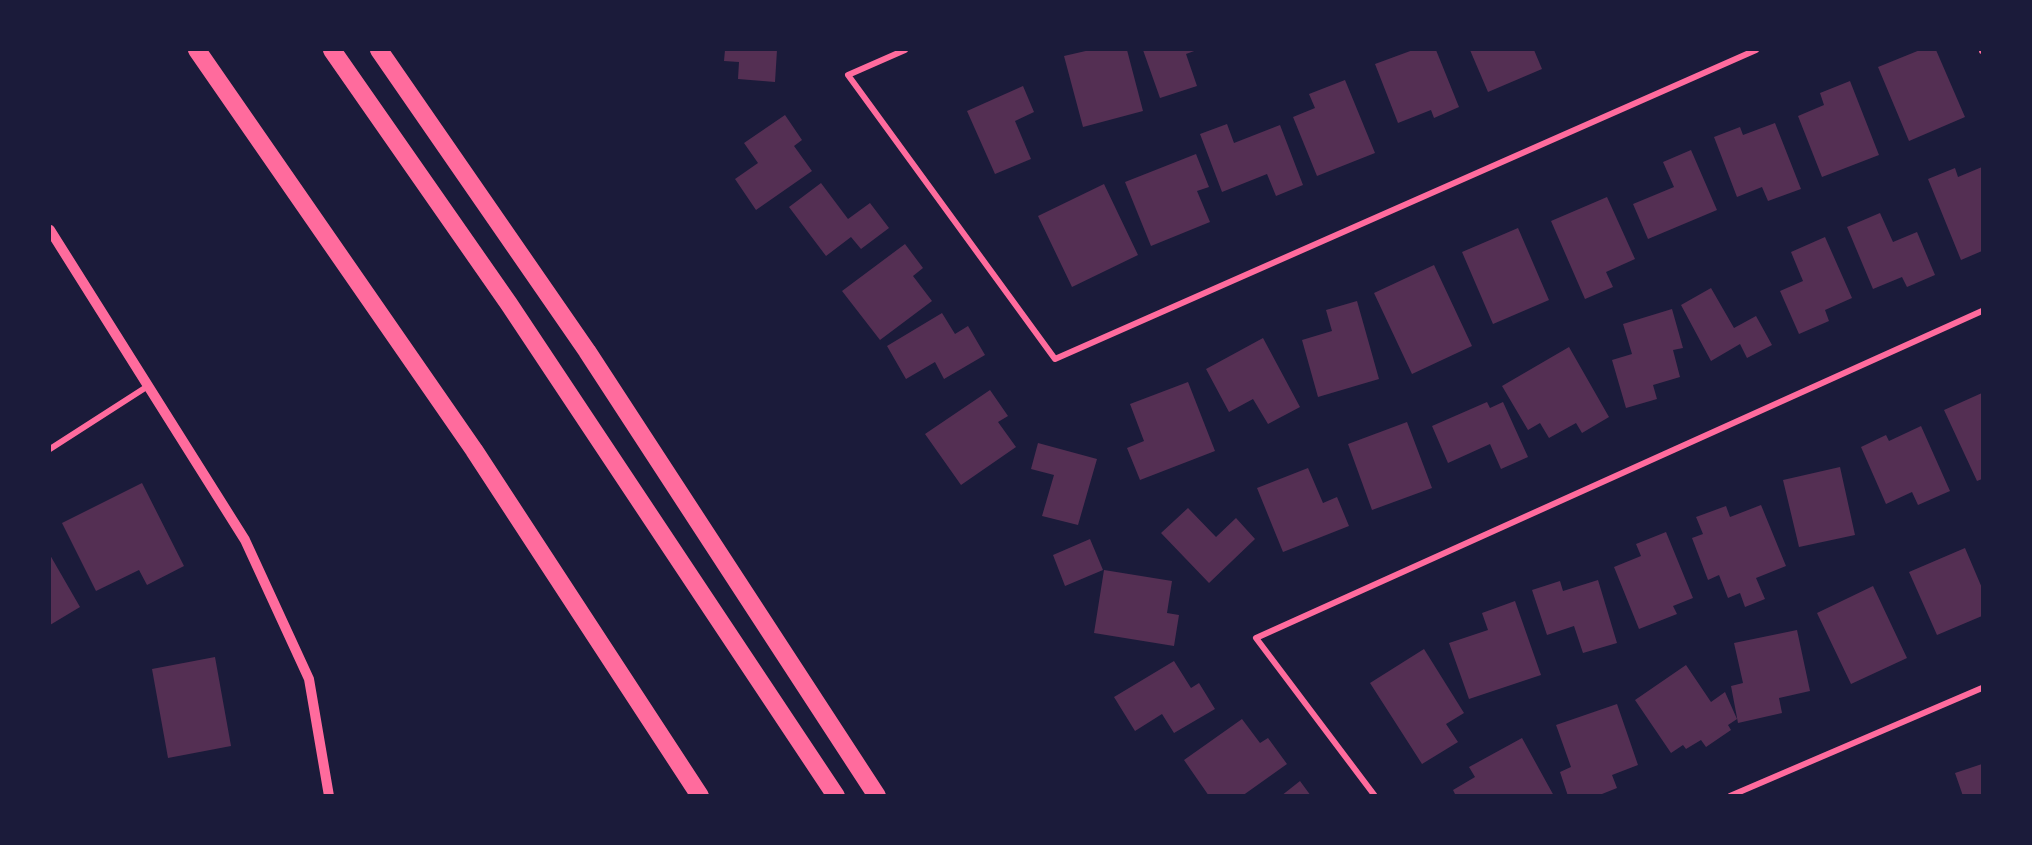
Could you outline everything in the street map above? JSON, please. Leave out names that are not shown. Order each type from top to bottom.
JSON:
[{"type":"highway","points":[[197,50],[474,450],[700,795]]},
{"type":"highway","points":[[332,50],[508,304],[836,795]]},
{"type":"highway","points":[[379,50],[587,351],[877,795]]},
{"type":"street","points":[[906,50],[848,75],[1055,358],[1756,50]]},
{"type":"street","points":[[50,230],[245,540],[309,679],[329,795]]},
{"type":"street","points":[[1376,795],[1256,638],[1983,311]]},
{"type":"street","points":[[50,449],[148,386]]},
{"type":"street","points":[[1730,795],[1983,688]]},
{"type":"building","points":[[725,50],[777,50],[775,82],[738,79],[739,62],[724,61]]},
{"type":"building","points":[[1090,50],[1127,50],[1143,111],[1083,127],[1064,56]]},
{"type":"building","points":[[1143,50],[1197,50],[1186,54],[1197,86],[1160,98]]},
{"type":"building","points":[[1413,50],[1436,50],[1459,107],[1434,118],[1431,110],[1398,123],[1375,64]]},
{"type":"building","points":[[1470,50],[1534,50],[1542,69],[1488,92]]},
{"type":"building","points":[[1920,50],[1936,50],[1965,117],[1909,141],[1878,67]]},
{"type":"building","points":[[1345,80],[1375,153],[1317,176],[1293,117],[1315,108],[1309,94]]},
{"type":"building","points":[[1850,81],[1879,155],[1822,177],[1798,116],[1824,105],[1820,93]]},
{"type":"building","points":[[1023,86],[1034,112],[1015,121],[1031,159],[995,174],[967,111]]},
{"type":"building","points":[[785,115],[802,140],[794,146],[812,171],[756,210],[735,179],[758,163],[744,143]]},
{"type":"building","points":[[1775,123],[1801,189],[1768,201],[1762,187],[1737,197],[1714,137],[1740,127],[1743,135]]},
{"type":"building","points":[[1227,124],[1234,143],[1280,125],[1303,185],[1276,196],[1267,174],[1222,192],[1200,134]]},
{"type":"building","points":[[1691,150],[1717,210],[1648,239],[1633,204],[1674,187],[1663,162]]},
{"type":"building","points":[[1196,154],[1209,187],[1197,191],[1210,222],[1151,246],[1125,182]]},
{"type":"building","points":[[1982,167],[1982,251],[1961,260],[1928,179],[1955,168],[1958,177]]},
{"type":"building","points":[[821,183],[848,219],[870,203],[889,228],[861,249],[851,237],[826,256],[789,207]]},
{"type":"building","points":[[1104,184],[1138,255],[1072,287],[1038,216]]},
{"type":"building","points":[[1607,197],[1635,259],[1606,272],[1613,287],[1585,299],[1551,221]]},
{"type":"building","points":[[1880,213],[1893,242],[1917,232],[1935,275],[1907,287],[1902,277],[1873,289],[1847,227]]},
{"type":"building","points":[[1518,228],[1549,300],[1493,324],[1462,252]]},
{"type":"building","points":[[1825,237],[1852,298],[1825,310],[1829,321],[1799,334],[1780,291],[1803,281],[1791,252]]},
{"type":"building","points":[[905,244],[923,268],[913,276],[932,301],[880,340],[842,291]]},
{"type":"building","points":[[1434,265],[1472,346],[1412,374],[1374,293]]},
{"type":"building","points":[[1711,288],[1734,328],[1756,316],[1772,345],[1747,358],[1740,344],[1711,361],[1681,305]]},
{"type":"building","points":[[1357,301],[1379,379],[1318,397],[1302,340],[1332,331],[1326,310]]},
{"type":"building","points":[[1672,309],[1683,348],[1673,350],[1680,377],[1653,385],[1657,399],[1626,408],[1612,360],[1632,354],[1623,324]]},
{"type":"building","points":[[942,313],[955,334],[968,326],[985,355],[944,379],[935,362],[906,379],[887,346]]},
{"type":"building","points":[[1263,338],[1300,407],[1268,424],[1253,399],[1229,412],[1206,369]]},
{"type":"building","points":[[1569,347],[1609,417],[1582,433],[1576,423],[1549,438],[1540,423],[1528,430],[1502,386]]},
{"type":"building","points":[[1188,382],[1215,451],[1140,480],[1127,448],[1144,441],[1130,404]]},
{"type":"building","points":[[990,390],[1008,416],[998,422],[1016,447],[961,485],[925,434]]},
{"type":"building","points":[[1982,393],[1982,479],[1977,481],[1944,410]]},
{"type":"building","points":[[1487,402],[1490,408],[1503,402],[1528,457],[1501,469],[1490,444],[1448,463],[1432,426]]},
{"type":"building","points":[[1407,422],[1432,488],[1372,510],[1348,444]]},
{"type":"building","points":[[1921,426],[1950,491],[1918,505],[1912,492],[1886,504],[1861,447],[1886,435],[1889,441]]},
{"type":"building","points":[[1038,443],[1097,459],[1078,525],[1042,516],[1054,475],[1031,469]]},
{"type":"building","points":[[1840,467],[1855,535],[1799,547],[1783,480]]},
{"type":"building","points":[[1308,468],[1323,503],[1337,497],[1349,526],[1283,552],[1257,488]]},
{"type":"building","points":[[142,483],[184,566],[147,585],[139,570],[96,591],[62,523]]},
{"type":"building","points":[[1761,505],[1786,566],[1756,578],[1765,599],[1745,607],[1740,593],[1728,598],[1719,575],[1708,580],[1692,538],[1703,534],[1696,517],[1726,506],[1730,517]]},
{"type":"building","points":[[1188,508],[1216,537],[1236,518],[1255,539],[1209,583],[1161,533]]},
{"type":"building","points":[[1666,532],[1693,598],[1673,606],[1677,614],[1639,629],[1614,567],[1641,556],[1636,544]]},
{"type":"building","points":[[1090,539],[1103,570],[1065,586],[1053,555]]},
{"type":"building","points":[[1965,548],[1982,588],[1982,616],[1937,635],[1909,572]]},
{"type":"building","points":[[50,555],[80,607],[50,625]]},
{"type":"building","points":[[1104,570],[1172,581],[1167,613],[1179,615],[1174,646],[1094,633]]},
{"type":"building","points":[[1598,580],[1617,643],[1583,653],[1574,626],[1547,635],[1532,590],[1560,581],[1563,591]]},
{"type":"building","points":[[1873,586],[1907,658],[1851,684],[1817,613]]},
{"type":"building","points":[[1515,601],[1541,675],[1469,699],[1449,643],[1488,630],[1482,613]]},
{"type":"building","points":[[1797,630],[1810,691],[1779,698],[1782,713],[1738,723],[1731,686],[1743,683],[1734,643]]},
{"type":"building","points":[[1424,649],[1464,713],[1446,724],[1458,742],[1422,764],[1370,683]]},
{"type":"building","points":[[215,657],[231,746],[168,758],[152,669]]},
{"type":"building","points":[[1174,661],[1191,688],[1199,683],[1215,709],[1174,733],[1162,714],[1135,731],[1114,697]]},
{"type":"building","points":[[1686,665],[1711,702],[1725,692],[1737,719],[1728,725],[1731,730],[1706,747],[1701,740],[1686,749],[1683,745],[1671,753],[1635,700]]},
{"type":"building","points":[[1617,704],[1638,765],[1612,775],[1617,788],[1597,796],[1568,796],[1560,772],[1571,767],[1556,725]]},
{"type":"building","points":[[1242,719],[1260,743],[1268,738],[1287,764],[1242,796],[1209,796],[1184,760]]},
{"type":"building","points":[[1522,738],[1554,796],[1456,796],[1453,790],[1475,777],[1469,767]]},
{"type":"building","points":[[1982,764],[1982,796],[1963,796],[1955,773]]},
{"type":"building","points":[[1300,781],[1311,796],[1281,796]]}]
